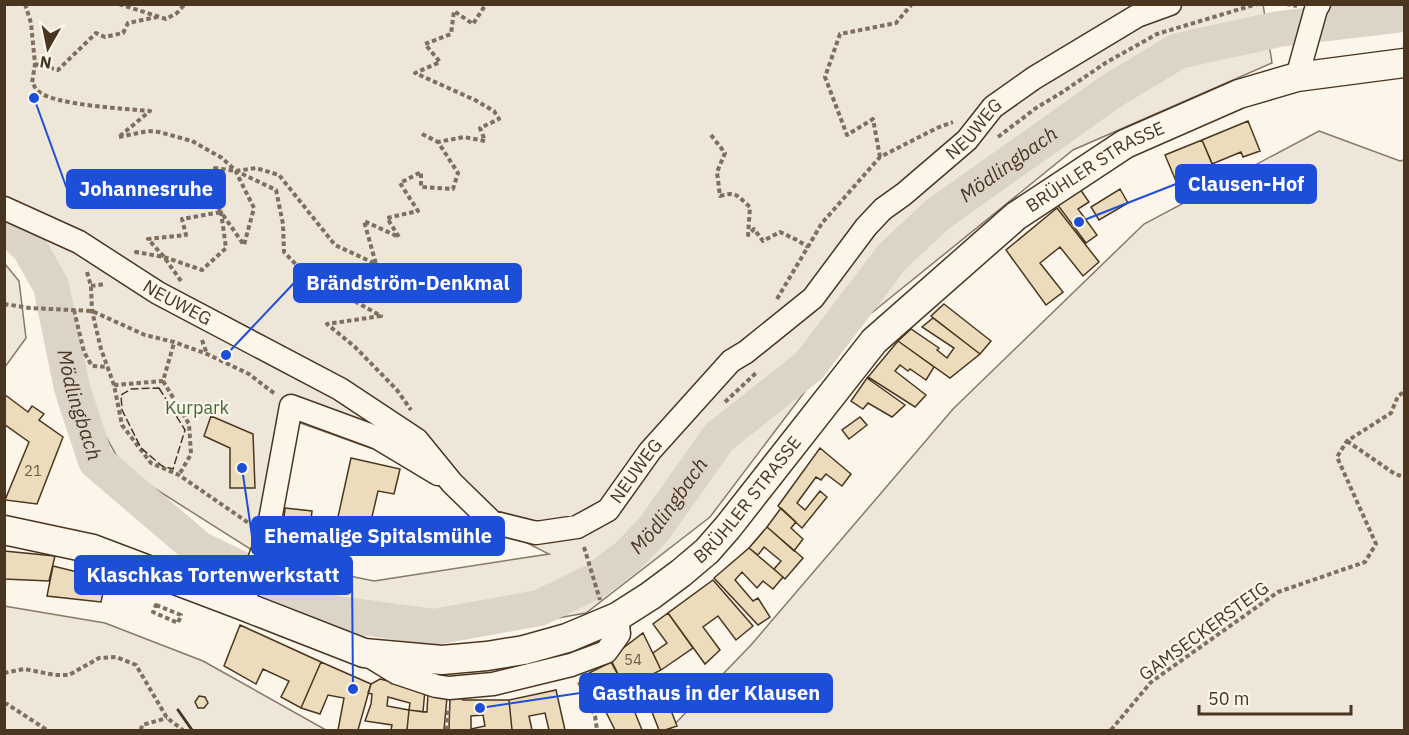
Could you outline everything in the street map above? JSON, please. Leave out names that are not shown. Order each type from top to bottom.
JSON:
[{"type":"main road","name":"BRÜHLER STRASSE","points":[[4,530],[93,549],[364,653],[442,660],[524,650],[567,638],[609,612],[650,596],[707,551],[874,340],[1016,216],[1125,144],[1239,94],[1297,77],[1404,63]]},
{"type":"street","name":"NEUWEG","points":[[4,208],[79,242],[158,293],[340,389],[417,440],[452,483],[492,522],[536,533],[577,527],[608,510],[650,451],[731,361],[746,352],[813,298],[866,227],[883,209],[967,140],[993,107],[1034,78],[1137,16],[1170,4]]},
{"type":"street","points":[[1297,77],[1317,9]]},
{"type":"street","points":[[246,594],[266,542],[291,406],[378,438],[452,483]]},
{"type":"street","points":[[364,653],[397,673],[436,686],[449,688],[493,684],[540,674],[606,652],[619,634],[609,612]]},
{"type":"path","points":[[25,4],[31,23],[35,63],[32,82],[38,91],[52,98],[111,108],[150,111],[119,137],[148,131],[159,132],[192,141],[222,158],[236,171],[254,208],[244,245],[221,212],[208,188],[216,168],[236,171],[276,190],[283,224],[284,252],[303,272],[381,316],[327,324],[355,347],[398,390],[425,430],[417,440]]},
{"type":"path","points":[[119,4],[166,19],[177,13],[185,4]]},
{"type":"path","points":[[438,142],[464,137],[485,141],[480,128],[499,119],[494,111],[475,100],[415,73],[440,62],[425,44],[451,34],[454,11],[473,24],[486,4]]},
{"type":"path","points":[[880,157],[873,119],[847,135],[825,77],[840,34],[896,23],[912,4]]},
{"type":"path","points":[[992,142],[1036,108],[1107,62],[1157,34],[1257,4]]},
{"type":"path","points":[[35,63],[58,70],[96,33],[105,37],[123,33],[128,23],[157,17]]},
{"type":"path","points":[[236,171],[256,168],[279,175],[335,244],[376,264],[364,221],[399,237],[387,218],[418,211],[400,183],[421,172],[421,187],[453,189],[458,173],[438,142],[422,134]]},
{"type":"path","points":[[711,135],[725,153],[717,172],[720,196],[735,194],[750,207],[748,236],[754,229],[763,241],[780,232],[808,247]]},
{"type":"path","points":[[221,212],[226,248],[202,270],[164,257],[148,239],[186,235],[182,219],[221,212]]},
{"type":"path","points":[[79,242],[91,286],[92,312],[100,349],[114,385],[122,425],[151,463],[179,475],[251,526],[266,542]]},
{"type":"path","points":[[4,304],[92,312],[145,334],[207,354],[249,374],[291,406]]},
{"type":"path","points":[[74,310],[84,352],[92,366],[108,367]]},
{"type":"path","points":[[174,342],[163,381],[189,423],[191,454],[179,475]]},
{"type":"path","points":[[724,403],[759,370]]},
{"type":"path","points":[[114,385],[163,381]]},
{"type":"path","points":[[1404,392],[1398,396],[1391,413],[1347,441],[1395,474],[1404,477]]},
{"type":"path","name":"GAMSECKERSTEIG","points":[[1111,730],[1151,682],[1278,592],[1365,562],[1376,544],[1337,458],[1347,441]]},
{"type":"path","points":[[591,568],[609,612]]},
{"type":"path","points":[[156,605],[181,615],[178,623],[153,612],[156,605]]},
{"type":"path","points":[[4,673],[24,669],[55,675],[69,675],[99,658],[116,657],[136,665],[167,718],[183,730]]},
{"type":"path","points":[[571,665],[595,716],[597,730]]},
{"type":"path","points":[[4,704],[8,704],[47,730]]},
{"type":"path","points":[[141,730],[142,725],[167,718]]},
{"type":"green space","name":"Kurpark","points":[[1263,4],[1272,63],[1073,150],[853,328],[710,517],[586,613],[484,631],[344,624],[260,589],[266,559],[124,469],[95,417],[59,286],[5,243],[4,5]],"holes":[[[292,420],[407,461],[450,487],[489,524],[549,554],[374,581],[266,559]]]},
{"type":"green space","points":[[1319,131],[1400,161],[1404,160],[1404,730],[669,730],[751,645],[953,409],[1144,224]]},
{"type":"green space","points":[[4,606],[105,623],[203,661],[326,730],[5,730]]},
{"type":"shaded area","points":[[1335,5],[1404,5],[1404,7],[1325,15]]},
{"type":"shaded area","points":[[5,264],[19,281],[26,338],[5,367]]},
{"type":"building","points":[[1248,121],[1260,151],[1243,157],[1241,152],[1212,164],[1202,140]]},
{"type":"building","points":[[1202,140],[1218,177],[1181,193],[1165,155]]},
{"type":"building","points":[[1080,189],[1089,202],[1078,209],[1097,235],[1086,243],[1057,204]]},
{"type":"building","points":[[1120,189],[1128,203],[1099,220],[1091,207]]},
{"type":"building","points":[[1057,208],[1099,262],[1083,276],[1060,247],[1040,263],[1063,292],[1046,305],[1006,250]]},
{"type":"building","points":[[944,304],[991,341],[980,354],[931,316]]},
{"type":"building","points":[[933,318],[980,354],[950,378],[898,341],[911,329],[939,348],[937,350],[947,358],[954,348],[922,327]]},
{"type":"building","points":[[898,341],[934,367],[926,380],[900,365],[895,371],[926,395],[915,407],[868,377]]},
{"type":"building","points":[[867,378],[905,405],[892,417],[868,403],[863,409],[851,401]]},
{"type":"building","points":[[4,394],[28,412],[32,406],[44,414],[39,420],[63,437],[37,504],[5,500],[29,442],[4,424]]},
{"type":"building","points":[[211,416],[253,434],[255,488],[230,488],[230,448],[204,436]]},
{"type":"building","points":[[860,417],[867,425],[849,439],[842,430]]},
{"type":"building","points":[[820,448],[851,474],[842,486],[826,474],[821,480],[816,477],[797,503],[805,510],[820,491],[827,497],[802,528],[778,506]]},
{"type":"building","points":[[351,458],[400,469],[394,494],[378,491],[364,551],[332,544]]},
{"type":"building","points":[[285,508],[312,511],[307,552],[281,548]]},
{"type":"building","points":[[781,508],[796,522],[791,528],[803,539],[794,551],[767,527]]},
{"type":"building","points":[[767,527],[803,558],[785,579],[774,569],[781,561],[764,547],[758,555],[749,548]]},
{"type":"building","points":[[749,548],[783,577],[773,589],[763,581],[757,588],[742,572],[735,580],[753,601],[758,598],[770,617],[758,625],[714,578]]},
{"type":"building","points":[[4,551],[55,556],[49,581],[4,579]]},
{"type":"building","points":[[53,566],[106,579],[101,602],[47,596]]},
{"type":"building","points":[[713,580],[753,626],[736,640],[718,616],[703,627],[720,650],[705,664],[668,613]]},
{"type":"building","points":[[668,613],[693,648],[661,670],[653,653],[667,643],[653,624]]},
{"type":"building","points":[[240,625],[321,662],[301,708],[281,697],[289,681],[263,669],[256,684],[224,666]]},
{"type":"building","points":[[643,633],[661,670],[625,688],[610,658]]},
{"type":"building","points":[[321,662],[371,684],[358,730],[338,730],[344,698],[328,695],[320,714],[301,708]]},
{"type":"building","points":[[611,662],[625,688],[642,730],[615,730],[587,674]]},
{"type":"building","points":[[380,679],[425,690],[423,712],[409,710],[407,730],[391,730],[392,725],[365,721],[371,704],[372,694],[368,693],[371,684]],"holes":[[[388,697],[410,703],[409,710],[387,706]]]},
{"type":"building","points":[[556,690],[565,730],[549,730],[545,713],[529,716],[532,730],[512,730],[509,700]]},
{"type":"building","points":[[428,692],[447,697],[444,730],[407,730],[409,710],[427,712]]},
{"type":"building","points":[[199,696],[205,697],[208,703],[204,708],[198,708],[195,702]]},
{"type":"building","points":[[450,698],[509,700],[512,730],[449,730]],"holes":[[[483,715],[485,726],[471,729],[471,716]]]},
{"type":"building","points":[[667,700],[677,726],[659,730],[650,707]]},
{"type":"waterway","name":"Mödlingbach","points":[[4,224],[29,247],[51,286],[72,388],[96,461],[199,549],[331,613],[434,627],[539,608],[595,581],[627,557],[654,529],[719,437],[809,366],[892,257],[937,215],[1110,92],[1178,51],[1279,29],[1404,14]]},
{"type":"fence","points":[[159,388],[185,430],[173,469],[162,466],[141,448],[122,410],[121,395],[131,389],[159,388]]},
{"type":"wall","points":[[178,710],[192,730]]},
{"type":"place","name":"Johannesruhe","points":[[34,98]]},
{"type":"place","name":"Clausen-Hof","points":[[1079,222]]},
{"type":"place","name":"Brändström-Denkmal","points":[[226,355]]},
{"type":"place","name":"Ehemalige Spitalsmühle","points":[[242,468]]},
{"type":"place","name":"Klaschkas Tortenwerkstatt","points":[[353,689]]},
{"type":"place","name":"Gasthaus in der Klausen","points":[[480,708]]}]
